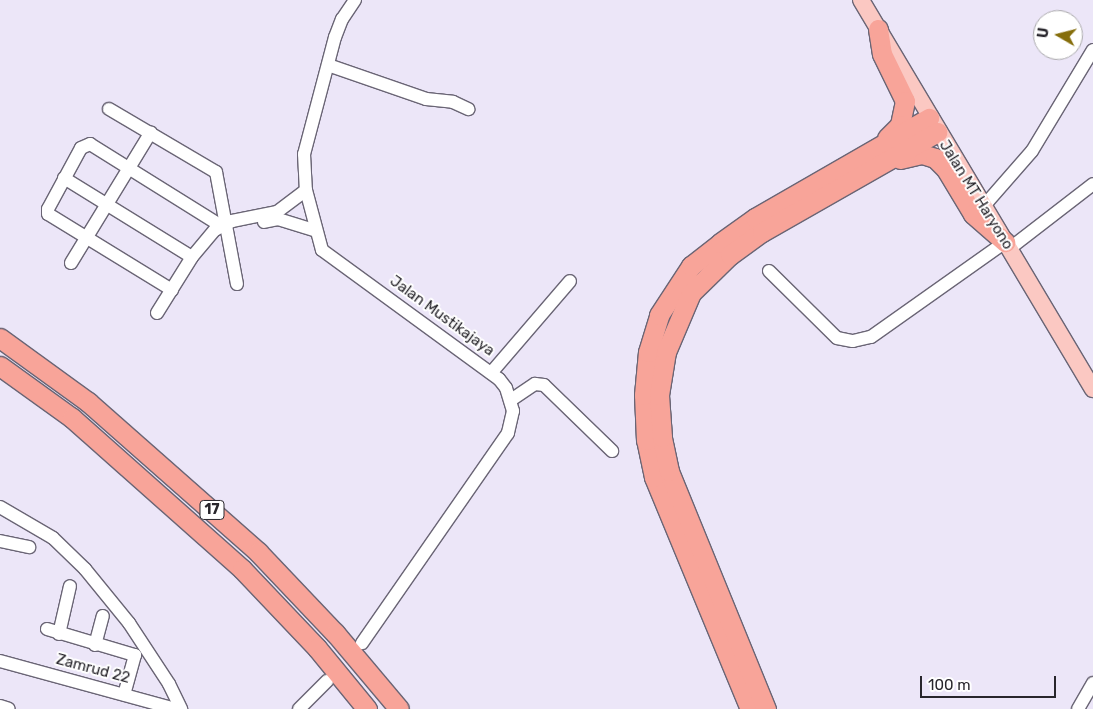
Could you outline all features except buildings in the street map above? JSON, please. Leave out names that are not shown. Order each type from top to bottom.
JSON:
[{"type":"highway","points":[[878,29],[882,54],[905,101],[900,125],[879,157]]},
{"type":"highway","points":[[750,709],[658,486],[646,440],[644,395],[648,352],[659,315],[698,272],[725,249],[762,232],[879,157],[933,125]]},
{"type":"highway","points":[[879,157],[922,154],[936,158],[946,169],[973,214],[1007,246]]},
{"type":"highway","points":[[698,272],[691,294],[666,352],[659,395],[662,437],[669,471],[766,709]]},
{"type":"highway","name":"17","points":[[0,338],[88,402],[258,552],[335,633],[400,709]]},
{"type":"highway","name":"17","points":[[0,366],[72,418],[242,569],[317,648],[367,709]]},
{"type":"main road","name":"Jalan MT Haryono","points":[[861,0],[933,125],[1093,389]]},
{"type":"street","name":"Jalan Mustikajaya","points":[[350,2],[342,19],[328,65],[304,154],[306,190],[314,230],[326,254],[350,268],[492,373],[506,388],[511,400]]},
{"type":"street","points":[[983,207],[1032,151],[1093,50]]},
{"type":"street","points":[[328,65],[426,99],[454,102],[468,109]]},
{"type":"street","points":[[110,108],[216,172],[237,284]]},
{"type":"street","points":[[71,263],[151,132]]},
{"type":"street","points":[[172,290],[86,240],[48,214],[64,178],[84,144],[90,144],[226,226],[233,228],[278,219],[314,230]]},
{"type":"street","points":[[64,178],[192,257]]},
{"type":"street","points":[[769,271],[836,338],[853,341],[871,337],[1007,246],[1093,184]]},
{"type":"street","points":[[157,313],[192,257],[210,235],[232,221],[277,212],[306,190]]},
{"type":"street","points":[[492,373],[570,281]]},
{"type":"street","points":[[362,643],[508,433],[513,411],[511,400],[535,384],[544,385],[612,451]]},
{"type":"street","points":[[0,507],[53,538],[85,569],[129,624],[169,684],[181,709]]},
{"type":"street","points":[[0,541],[28,548]]},
{"type":"street","points":[[70,586],[53,632],[136,655],[124,695]]},
{"type":"street","points":[[95,645],[103,616]]},
{"type":"street","name":"Zamrud 22","points":[[0,661],[176,709]]},
{"type":"street","points":[[299,709],[327,681]]},
{"type":"street","points":[[1078,709],[1093,683]]},
{"type":"street","points":[[0,706],[9,709]]}]
